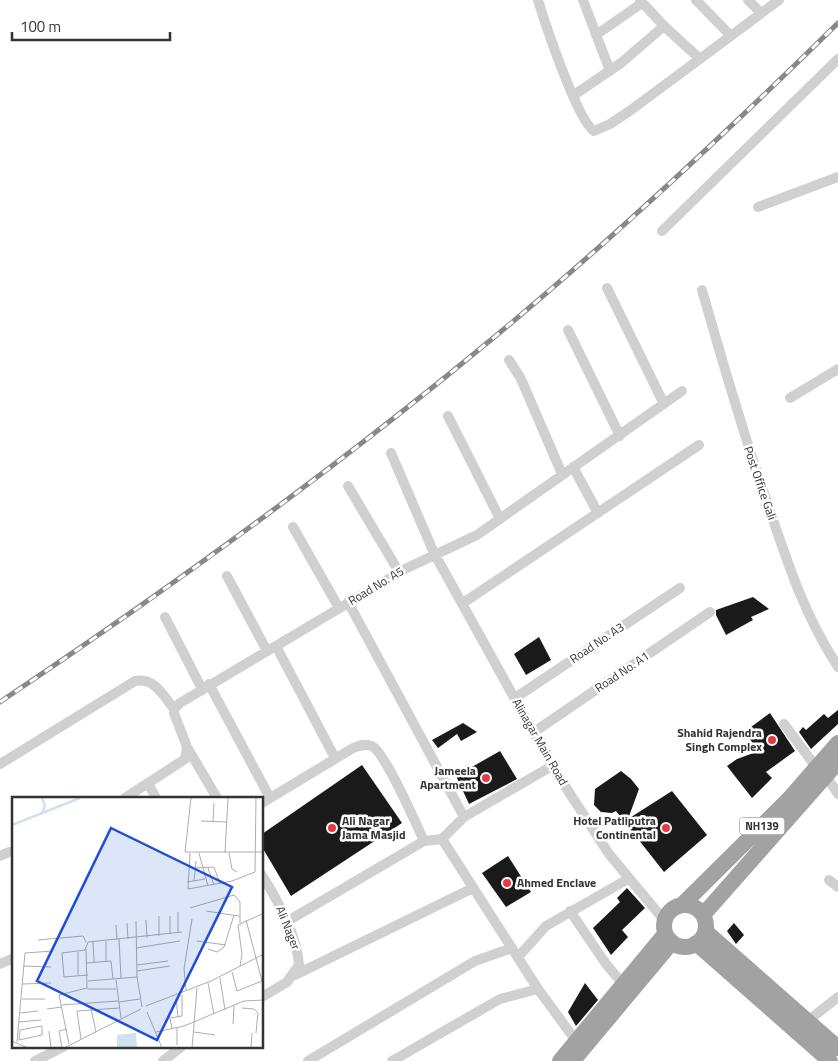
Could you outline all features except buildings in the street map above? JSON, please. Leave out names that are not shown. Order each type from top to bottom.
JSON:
[{"type":"highway","name":"NH139","points":[[701,930],[821,772],[838,743]]},
{"type":"highway","name":"NH139","points":[[560,1061],[577,1050],[667,932],[668,913],[682,905],[789,799],[821,772],[838,762]]},
{"type":"highway","points":[[682,905],[690,906],[701,930],[802,1026],[830,1061]]},
{"type":"highway","points":[[667,932],[682,946],[701,930]]},
{"type":"highway","name":"NH139","points":[[577,1050],[623,984],[667,932]]},
{"type":"highway","points":[[802,1026],[838,1048]]},
{"type":"street","points":[[538,0],[558,59],[588,126],[594,131],[632,110],[779,0]]},
{"type":"street","points":[[583,0],[610,71]]},
{"type":"street","points":[[696,0],[731,36]]},
{"type":"street","points":[[748,0],[761,14]]},
{"type":"street","points":[[596,35],[641,2],[700,59]]},
{"type":"street","points":[[574,95],[610,71],[664,26]]},
{"type":"street","points":[[662,231],[838,59]]},
{"type":"street","points":[[758,207],[838,177]]},
{"type":"street","points":[[607,288],[664,404]]},
{"type":"street","name":"Post Office Gali","points":[[702,290],[740,422],[797,590],[816,630],[838,667]]},
{"type":"street","points":[[568,330],[620,436]]},
{"type":"street","points":[[509,360],[521,379],[562,474]]},
{"type":"street","points":[[790,398],[838,369]]},
{"type":"street","name":"Road No. A5","points":[[174,709],[206,687],[398,572],[434,553],[465,542],[620,436],[682,391]]},
{"type":"street","points":[[448,416],[500,519]]},
{"type":"street","points":[[463,603],[699,445]]},
{"type":"street","name":"Alinagar Main Road","points":[[391,453],[434,553],[552,766],[667,932]]},
{"type":"street","points":[[573,467],[598,513]]},
{"type":"street","points":[[348,486],[398,572]]},
{"type":"street","points":[[293,527],[339,608]]},
{"type":"street","points":[[227,576],[272,648],[335,758]]},
{"type":"street","name":"Road No. A3","points":[[515,698],[680,588]]},
{"type":"street","points":[[348,602],[464,817]]},
{"type":"street","name":"Road No. A1","points":[[534,732],[710,612]]},
{"type":"street","points":[[165,617],[206,687],[266,800],[335,758],[363,745],[371,746],[379,753],[424,841]]},
{"type":"street","points":[[0,764],[135,681],[144,679],[151,682],[174,709],[175,718],[187,747],[217,797]]},
{"type":"street","points":[[784,724],[838,794]]},
{"type":"street","points":[[127,797],[184,759],[187,747]]},
{"type":"street","points":[[286,922],[424,841],[442,839],[464,817],[552,766]]},
{"type":"street","points":[[149,784],[156,797]]},
{"type":"street","points":[[442,839],[577,1050]]},
{"type":"street","points":[[308,1061],[475,961],[515,953],[546,926],[628,878]]},
{"type":"street","points":[[829,880],[838,887]]},
{"type":"street","points":[[264,996],[295,975],[472,888]]},
{"type":"street","name":"Ali Nager","points":[[267,891],[286,922],[299,955],[300,965],[295,975]]},
{"type":"street","points":[[570,911],[606,964],[623,984]]},
{"type":"street","points":[[0,964],[12,959]]},
{"type":"street","points":[[392,1061],[500,999],[538,990]]},
{"type":"street","points":[[802,1026],[838,997]]},
{"type":"street","points":[[35,1061],[61,1048]]},
{"type":"street","points":[[163,1061],[180,1048]]},
{"type":"railway","points":[[0,702],[191,570],[316,478],[438,383],[542,297],[628,221],[713,143],[838,23]]},
{"type":"place","name":"Shahid Rajendra Singh Complex","points":[[772,740]]},
{"type":"place","name":"Jameela Apartment","points":[[486,778]]},
{"type":"place","name":"Ali Nagar Jama Masjid","points":[[332,828]]},
{"type":"place","name":"Hotel Patliputra Continental","points":[[666,828]]},
{"type":"place","name":"Ahmed Enclave","points":[[507,883]]}]
